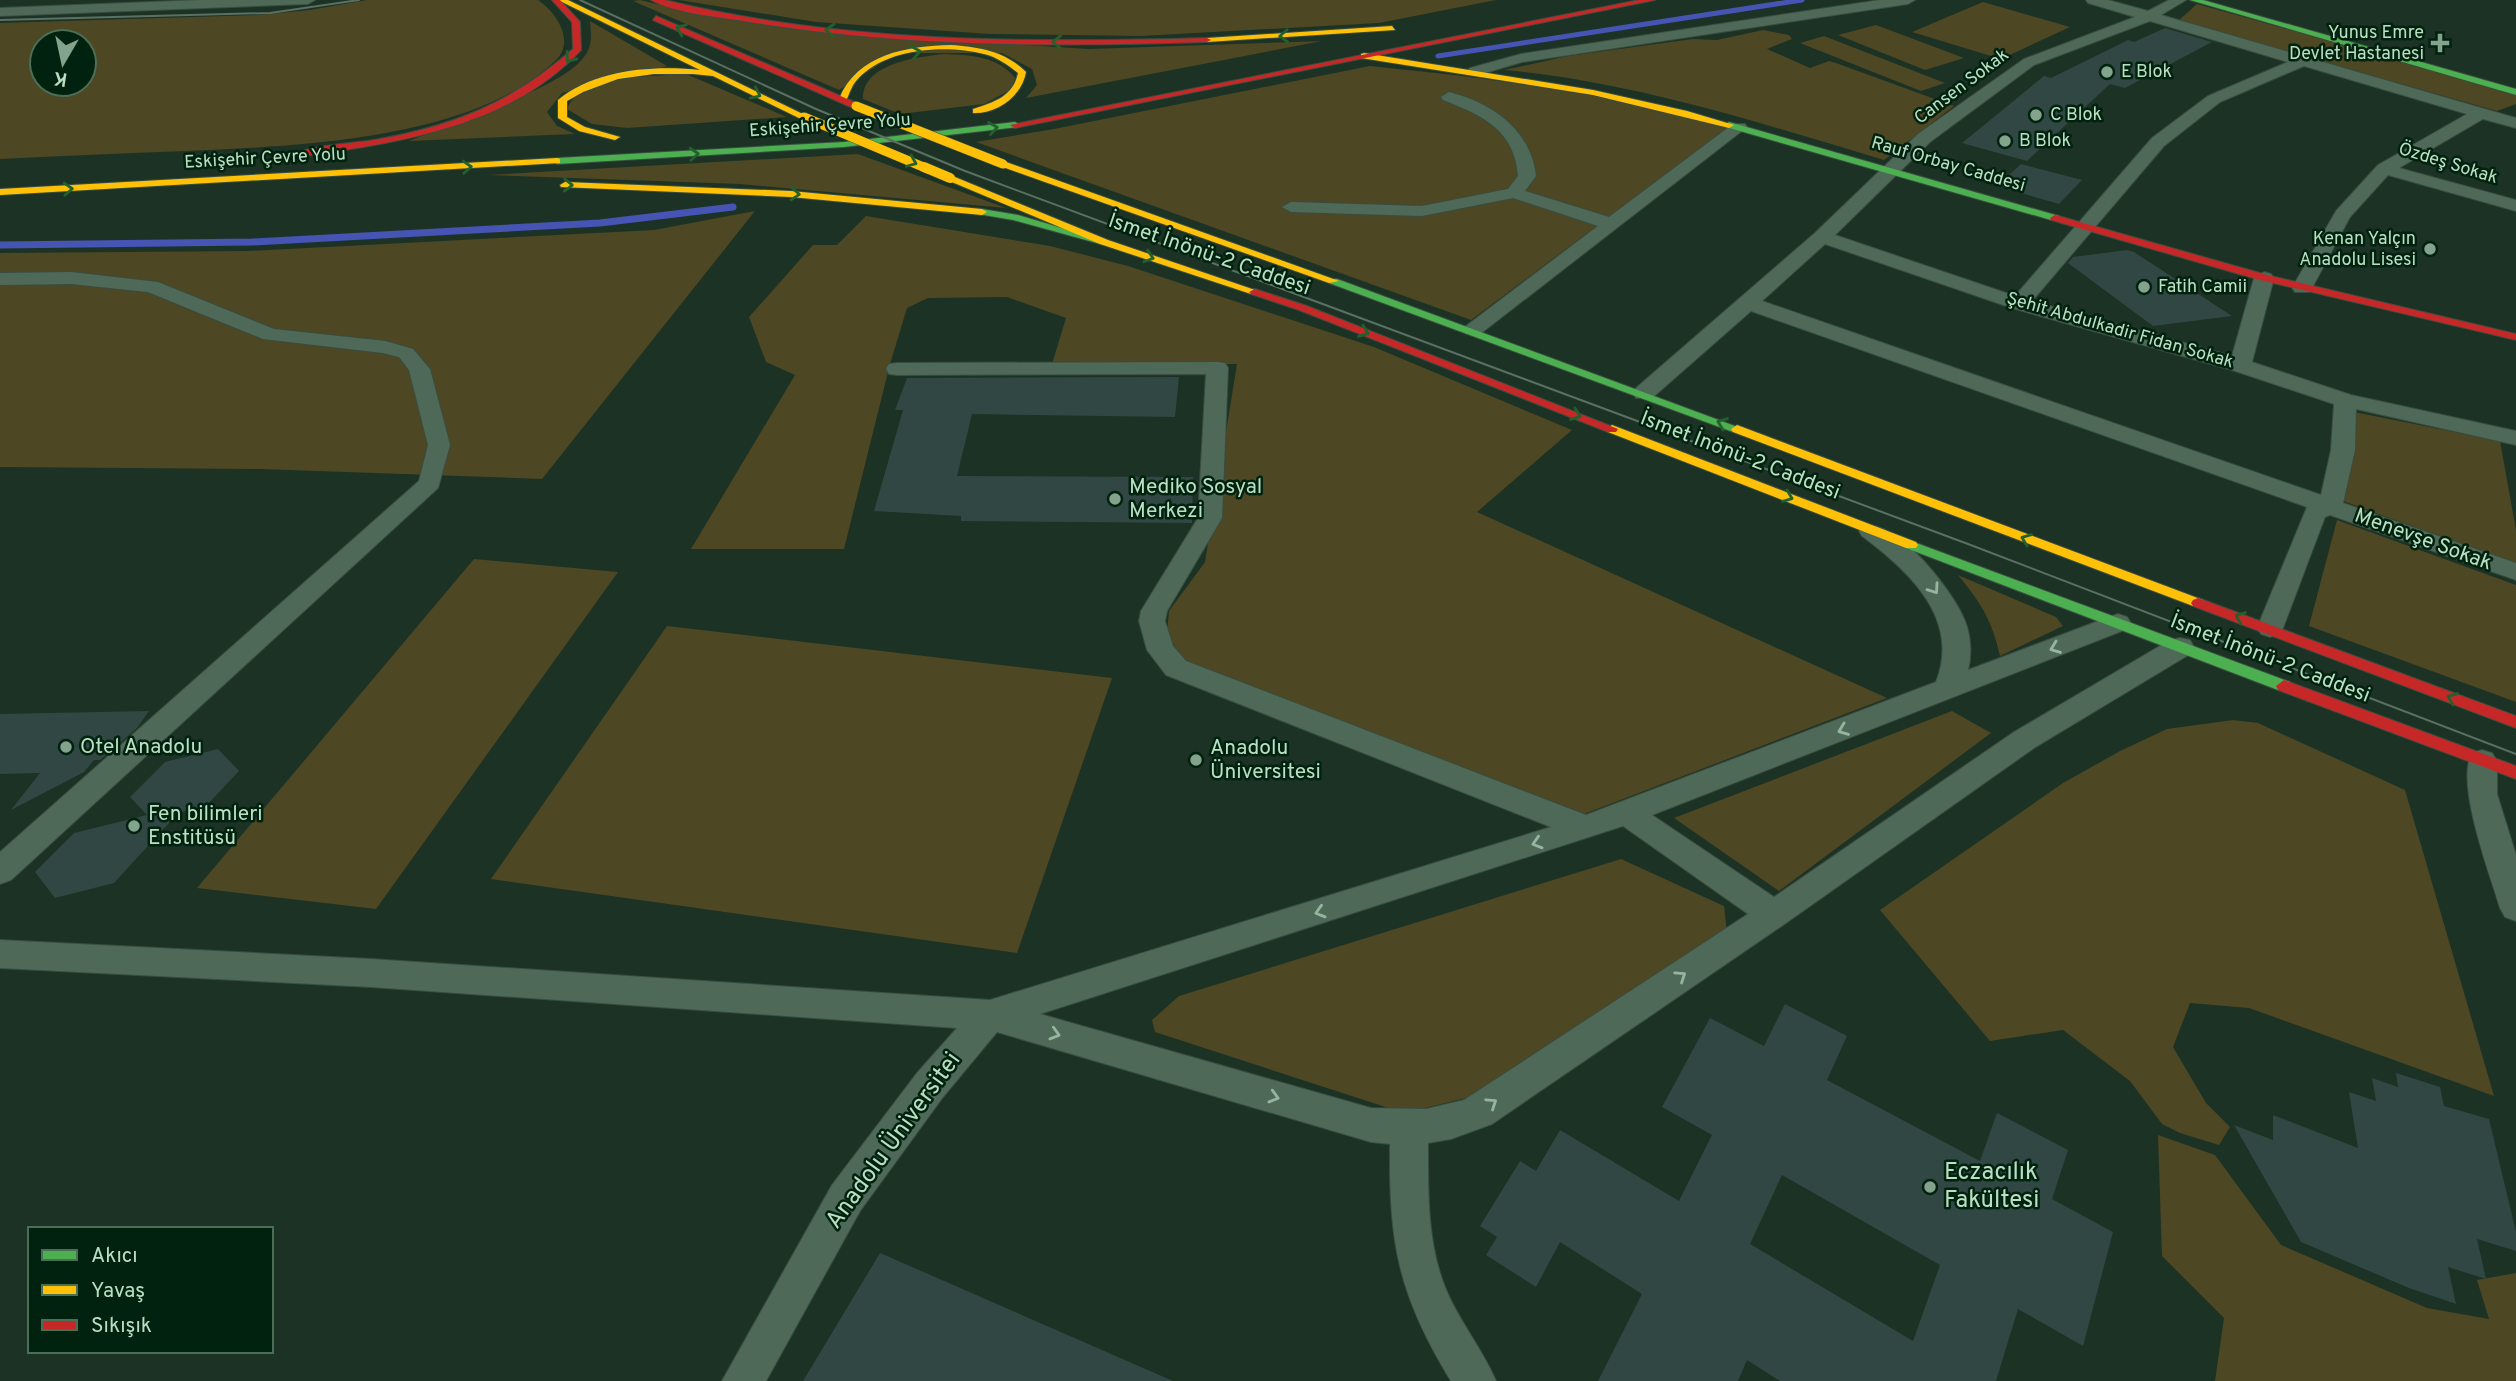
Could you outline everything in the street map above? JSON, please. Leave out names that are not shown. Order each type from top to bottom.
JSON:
[{"type":"main road","name":"Eskişehir Çevre Yolu","points":[[434,146],[291,155],[372,144],[448,125],[500,106],[535,87],[563,67],[577,50],[576,22],[556,0]]},
{"type":"main road","name":"İsmet İnönü-2 Caddesi","points":[[562,0],[804,117],[1104,242],[1303,309],[1866,528],[2516,773]]},
{"type":"main road","points":[[655,0],[711,13],[796,26],[928,37],[1042,42],[1208,40],[1411,27],[1303,50]]},
{"type":"main road","name":"Eskişehir Çevre Yolu","points":[[0,192],[802,148],[950,135],[1062,118],[1651,0]]},
{"type":"main road","points":[[2194,0],[2516,92]]},
{"type":"main road","name":"İsmet İnönü-2 Caddesi","points":[[639,11],[849,103],[1003,164],[1644,393],[2516,722]]},
{"type":"main road","points":[[849,103],[852,80],[866,67],[884,59],[918,51],[983,51],[1007,60],[1022,72],[1022,84],[1015,95],[976,111]]},
{"type":"main road","name":"Rauf Orbay Caddesi","points":[[1364,56],[1574,87],[1678,110],[1892,169],[2264,278],[2516,337]]},
{"type":"main road","points":[[570,138],[621,136],[582,129],[563,118],[562,100],[583,84],[634,70],[677,69],[713,74]]},
{"type":"main road","points":[[1157,80],[1196,73]]},
{"type":"main road","points":[[957,114],[1028,102]]},
{"type":"main road","name":"Eskişehir Çevre Yolu","points":[[790,129],[935,117]]},
{"type":"main road","points":[[279,178],[467,183]]},
{"type":"main road","points":[[547,184],[695,188],[953,207],[1014,217],[1104,242]]},
{"type":"street","points":[[0,12],[144,4],[308,0]]},
{"type":"street","points":[[1475,71],[1521,58],[1908,0]]},
{"type":"street","points":[[2093,0],[2516,123]]},
{"type":"street","name":"Cansen Sokak","points":[[1892,169],[1924,138],[2029,62],[2148,17],[2179,0]]},
{"type":"street","points":[[2019,304],[2158,142],[2214,99],[2305,60]]},
{"type":"street","points":[[1449,97],[1486,113],[1510,130],[1526,153],[1527,176],[1514,193]]},
{"type":"street","name":"Özdeş Sokak","points":[[2384,169],[2485,114],[2516,107]]},
{"type":"street","points":[[1473,330],[1739,127]]},
{"type":"street","points":[[1644,393],[1822,237],[1892,169]]},
{"type":"street","points":[[2302,288],[2342,215],[2384,169]]},
{"type":"street","name":"Özdeş Sokak","points":[[2384,169],[2516,206]]},
{"type":"street","points":[[1291,207],[1422,211],[1514,193],[1612,224]]},
{"type":"street","name":"Şehit Abdulkadir Fidan Sokak","points":[[1822,237],[2019,304],[2240,365],[2345,400],[2516,438]]},
{"type":"street","points":[[0,279],[71,278],[151,286],[270,335],[384,347],[406,353],[419,369],[439,445],[430,483],[0,871]]},
{"type":"street","points":[[2240,365],[2264,278]]},
{"type":"street","name":"Menevşe Sokak","points":[[1748,303],[2516,572]]},
{"type":"street","points":[[897,369],[1217,368],[1210,518],[1154,611],[1153,631],[1167,660],[1176,668],[1586,828]]},
{"type":"street","points":[[2270,628],[2315,513],[2330,506],[2343,450],[2345,400]]},
{"type":"street","points":[[1866,528],[1898,550],[1924,576],[1944,604],[1955,634],[1956,663],[1947,690]]},
{"type":"street","points":[[990,1015],[1586,828],[2118,623]]},
{"type":"street","points":[[0,954],[371,972],[990,1015],[1371,1125],[1409,1129],[1445,1125],[1479,1112],[1774,914],[2024,740],[2180,647]]},
{"type":"street","points":[[2482,761],[2482,794],[2516,908]]},
{"type":"street","points":[[1626,813],[1774,914]]},
{"type":"street","name":"Anadolu Üniversitei","points":[[743,1381],[846,1198],[930,1085],[990,1015]]},
{"type":"street","points":[[1409,1129],[1408,1209],[1419,1270],[1443,1329],[1475,1381]]},
{"type":"shaded area","points":[[367,0],[538,0],[552,12],[562,28],[564,45],[555,61],[520,88],[477,108],[430,123],[380,134],[278,146],[0,159],[0,23],[259,15]]},
{"type":"shaded area","points":[[640,0],[711,17],[929,39],[1089,49],[1322,41],[1026,98],[1037,85],[1032,69],[1002,53],[897,53],[839,90],[633,1]]},
{"type":"shaded area","points":[[679,0],[1496,0],[1379,23],[1141,36],[990,34],[816,22]]},
{"type":"shaded area","points":[[1983,2],[2070,27],[2001,59],[1912,32]]},
{"type":"shaded area","points":[[2197,4],[2516,93],[2516,104],[2497,111],[2178,21]]},
{"type":"shaded area","points":[[590,21],[667,66],[562,93],[547,112],[557,126],[575,134],[409,141],[529,93],[572,69],[589,48]]},
{"type":"shaded area","points":[[1876,25],[1964,58],[1925,70],[1838,35]]},
{"type":"shaded area","points":[[1763,30],[1789,35],[1792,39],[1767,49],[1810,68],[1829,61],[1954,106],[1884,160],[1744,118],[1649,94],[1504,70],[1568,56],[1693,39],[1717,40]]},
{"type":"shaded area","points":[[1824,36],[1945,83],[1921,91],[1800,43]]},
{"type":"shaded area","points":[[944,54],[973,56],[1000,65],[1015,78],[1012,89],[984,104],[900,114],[863,99],[865,87],[881,70],[907,60]]},
{"type":"shaded area","points":[[1370,66],[1594,94],[1728,128],[1471,320],[976,142],[1054,129]]},
{"type":"shaded area","points":[[686,74],[787,117],[627,128],[592,124],[567,109],[575,97],[602,83],[637,77]]},
{"type":"shaded area","points":[[858,154],[1006,208],[740,184],[488,175]]},
{"type":"shaded area","points":[[755,211],[542,479],[260,469],[0,467],[0,253],[248,251],[654,230]]},
{"type":"shaded area","points":[[866,216],[1050,246],[1128,266],[1374,347],[1572,430],[1477,512],[1887,698],[1584,814],[1192,665],[1179,654],[1167,633],[1169,611],[1205,562],[1237,364],[1052,364],[1066,318],[1007,297],[928,298],[907,308],[890,364],[844,549],[691,549],[795,375],[766,362],[749,317],[813,245],[837,245]]},
{"type":"shaded area","points":[[2344,410],[2500,441],[2516,530],[2516,564],[2343,501]]},
{"type":"shaded area","points":[[2337,520],[2516,585],[2516,702],[2309,626]]},
{"type":"shaded area","points":[[474,559],[618,572],[376,909],[197,888]]},
{"type":"shaded area","points":[[1958,575],[2056,617],[2063,626],[2000,656],[1985,612]]},
{"type":"shaded area","points":[[667,626],[1112,678],[1017,953],[491,879]]},
{"type":"shaded area","points":[[1952,711],[1991,733],[1779,891],[1674,818]]},
{"type":"shaded area","points":[[2233,720],[2258,723],[2405,790],[2494,1096],[2249,1008],[2190,1003],[2173,1047],[2206,1103],[2230,1127],[2219,1145],[2180,1133],[2162,1124],[2130,1081],[2063,1030],[1990,1041],[1880,910],[2063,783],[2120,751],[2167,729]]},
{"type":"shaded area","points":[[1621,859],[1724,906],[1727,932],[1491,1092],[1404,1113],[1155,1032],[1152,1020],[1179,996]]},
{"type":"shaded area","points":[[2158,1135],[2215,1155],[2281,1245],[2427,1308],[2489,1319],[2477,1280],[2516,1273],[2516,1381],[2215,1381],[2224,1318],[2162,1256]]},
{"type":"building","points":[[2165,28],[2212,42],[2125,88],[2110,84],[2027,161],[1962,143],[2044,76],[2051,78],[2128,40],[2134,42]]},
{"type":"building","points":[[2021,164],[2082,180],[2059,204],[1997,186]]},
{"type":"building","name":"Fatih Camii","points":[[2127,250],[2232,316],[2153,326],[2068,263],[2073,257]]},
{"type":"building","points":[[1179,377],[1175,417],[972,414],[957,476],[1193,477],[1192,523],[961,521],[961,516],[874,511],[903,410],[895,410],[907,378]]},
{"type":"building","name":"Otel Anadolu","points":[[149,711],[137,728],[100,760],[94,760],[84,772],[11,810],[40,773],[0,774],[0,714]]},
{"type":"building","name":"Fen bilimleri Enstitüsü","points":[[218,749],[239,771],[206,806],[178,813],[114,883],[55,898],[35,872],[74,833],[147,815],[130,797],[165,762]]},
{"type":"building","name":"Eczacılık Fakültesi","points":[[1785,1004],[1847,1036],[1827,1080],[1980,1161],[1997,1113],[2068,1150],[2052,1199],[2113,1232],[2083,1346],[2018,1309],[1996,1381],[1780,1381],[1747,1360],[1738,1381],[1598,1381],[1642,1294],[1560,1242],[1536,1287],[1486,1255],[1497,1237],[1480,1226],[1520,1161],[1536,1171],[1560,1130],[1679,1201],[1712,1135],[1662,1107],[1710,1018],[1764,1046]],"holes":[[[1782,1175],[1940,1265],[1913,1341],[1750,1244]]]},
{"type":"building","points":[[2396,1073],[2440,1087],[2444,1106],[2489,1119],[2516,1232],[2516,1251],[2477,1239],[2486,1279],[2448,1267],[2456,1304],[2409,1288],[2301,1242],[2234,1125],[2273,1140],[2273,1115],[2358,1148],[2349,1092],[2376,1101],[2372,1078],[2398,1087]]},
{"type":"building","points":[[880,1253],[1173,1381],[803,1381]]},
{"type":"waterway","points":[[1438,56],[1802,0]]},
{"type":"waterway","points":[[0,245],[252,242],[600,223],[733,207]]},
{"type":"tram line","points":[[0,20],[270,13],[359,0]]},
{"type":"tram line","points":[[580,0],[816,109],[965,171],[1968,544],[2516,754]]},
{"type":"traffic: fast","points":[[2194,0],[2516,92]]},
{"type":"traffic: fast","points":[[557,161],[844,144],[1015,125]]},
{"type":"traffic: fast","points":[[1729,125],[2055,218]]},
{"type":"traffic: fast","points":[[982,212],[1014,217],[1104,242]]},
{"type":"traffic: fast","points":[[1333,281],[1737,429]]},
{"type":"traffic: fast","points":[[1911,545],[2284,686]]},
{"type":"traffic: slow","points":[[562,0],[804,117]]},
{"type":"traffic: slow","points":[[1207,40],[1392,28]]},
{"type":"traffic: slow","points":[[843,99],[853,79],[880,60],[914,50],[968,48],[994,54],[1022,72],[1012,94],[1000,102],[976,111]]},
{"type":"traffic: slow","points":[[1364,56],[1593,93],[1729,125]]},
{"type":"traffic: slow","points":[[615,137],[582,129],[563,118],[562,100],[598,82],[635,73],[673,71],[713,74]]},
{"type":"traffic: slow","points":[[856,106],[1003,164]]},
{"type":"traffic: slow","points":[[804,117],[950,178]]},
{"type":"traffic: slow","points":[[0,192],[557,161]]},
{"type":"traffic: slow","points":[[1003,164],[1333,281]]},
{"type":"traffic: slow","points":[[950,178],[1104,242],[1255,292]]},
{"type":"traffic: slow","points":[[565,185],[791,194],[982,212]]},
{"type":"traffic: slow","points":[[1612,429],[1911,545]]},
{"type":"traffic: slow","points":[[1737,429],[2198,603]]},
{"type":"traffic: jam","points":[[299,154],[376,142],[448,126],[515,97],[547,76],[577,50],[576,22],[556,0]]},
{"type":"traffic: jam","points":[[655,0],[761,22],[868,33],[1040,41],[1207,40]]},
{"type":"traffic: jam","points":[[1015,125],[1651,0]]},
{"type":"traffic: jam","points":[[656,18],[856,106]]},
{"type":"traffic: jam","points":[[2055,218],[2264,278],[2516,337]]},
{"type":"traffic: jam","points":[[1255,292],[1303,308],[1612,429]]},
{"type":"traffic: jam","points":[[2198,603],[2516,722]]},
{"type":"traffic: jam","points":[[2284,686],[2516,773]]},
{"type":"place","name":"Yunus Emre Devlet Hastanesi","points":[[2440,43]]},
{"type":"place","name":"E Blok","points":[[2107,72]]},
{"type":"place","name":"C Blok","points":[[2036,115]]},
{"type":"place","name":"B Blok","points":[[2005,141]]},
{"type":"place","name":"Kenan Yalçın Anadolu Lisesi","points":[[2430,249]]},
{"type":"place","name":"Fatih Camii","points":[[2144,287]]},
{"type":"place","name":"Mediko Sosyal Merkezi","points":[[1115,499]]},
{"type":"place","name":"Otel Anadolu","points":[[66,747]]},
{"type":"place","name":"Anadolu Üniversitesi","points":[[1196,760]]},
{"type":"place","name":"Fen bilimleri Enstitüsü","points":[[134,826]]},
{"type":"place","name":"Eczacılık Fakültesi","points":[[1930,1187]]}]
